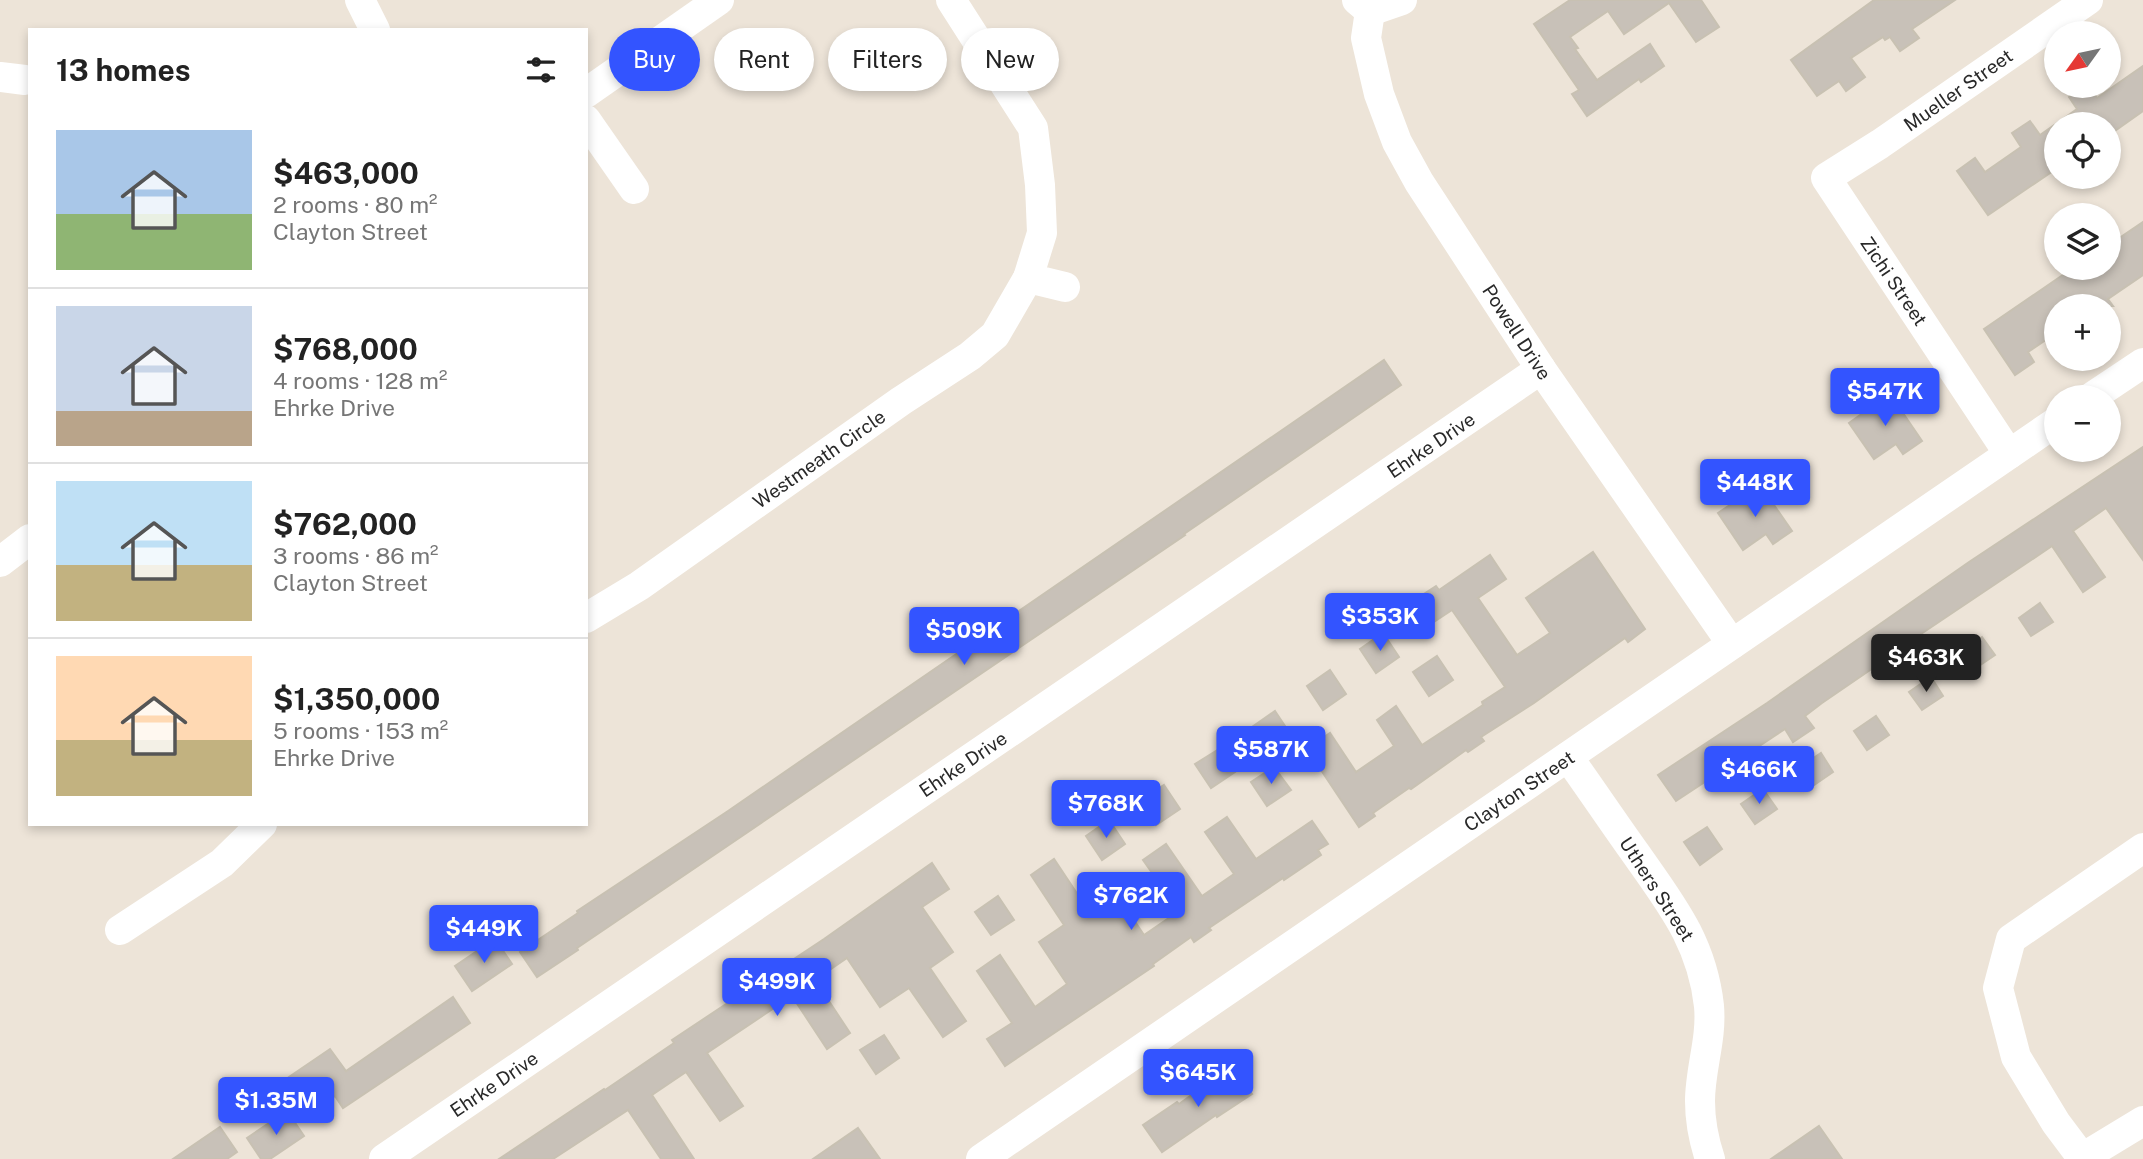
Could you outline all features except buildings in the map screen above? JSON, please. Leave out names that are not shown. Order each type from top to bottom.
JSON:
[{"type":"street","points":[[360,0],[374,28]]},
{"type":"street","points":[[588,92],[719,0]]},
{"type":"street","name":"Westmeath Circle","points":[[588,617],[639,586],[901,401],[970,356],[995,335],[1028,278],[1042,233],[1040,185],[1033,128],[951,0]]},
{"type":"street","points":[[1364,5],[1402,0]]},
{"type":"street","name":"Mueller Street","points":[[1826,178],[1880,144],[2088,0]]},
{"type":"street","name":"Powell Drive","points":[[1364,5],[1366,38],[1379,94],[1397,142],[1419,182],[1541,369],[1732,644]]},
{"type":"street","points":[[588,123],[634,189]]},
{"type":"street","name":"Zichi Street","points":[[1826,178],[2009,454]]},
{"type":"street","points":[[1028,278],[1065,288]]},
{"type":"street","points":[[2110,385],[2143,363]]},
{"type":"street","name":"Ehrke Drive","points":[[384,1159],[1541,369]]},
{"type":"street","name":"Clayton Street","points":[[981,1159],[2044,430]]},
{"type":"street","points":[[0,562],[28,541]]},
{"type":"street","name":"Uthers Street","points":[[1568,757],[1666,897],[1686,928],[1699,957],[1709,1007],[1710,1032],[1700,1100],[1703,1133],[1710,1159]]},
{"type":"street","points":[[120,930],[222,863],[260,826]]},
{"type":"street","points":[[2143,848],[2011,940],[1998,988],[2016,1057],[2056,1123],[2082,1158],[2143,1121]]}]
